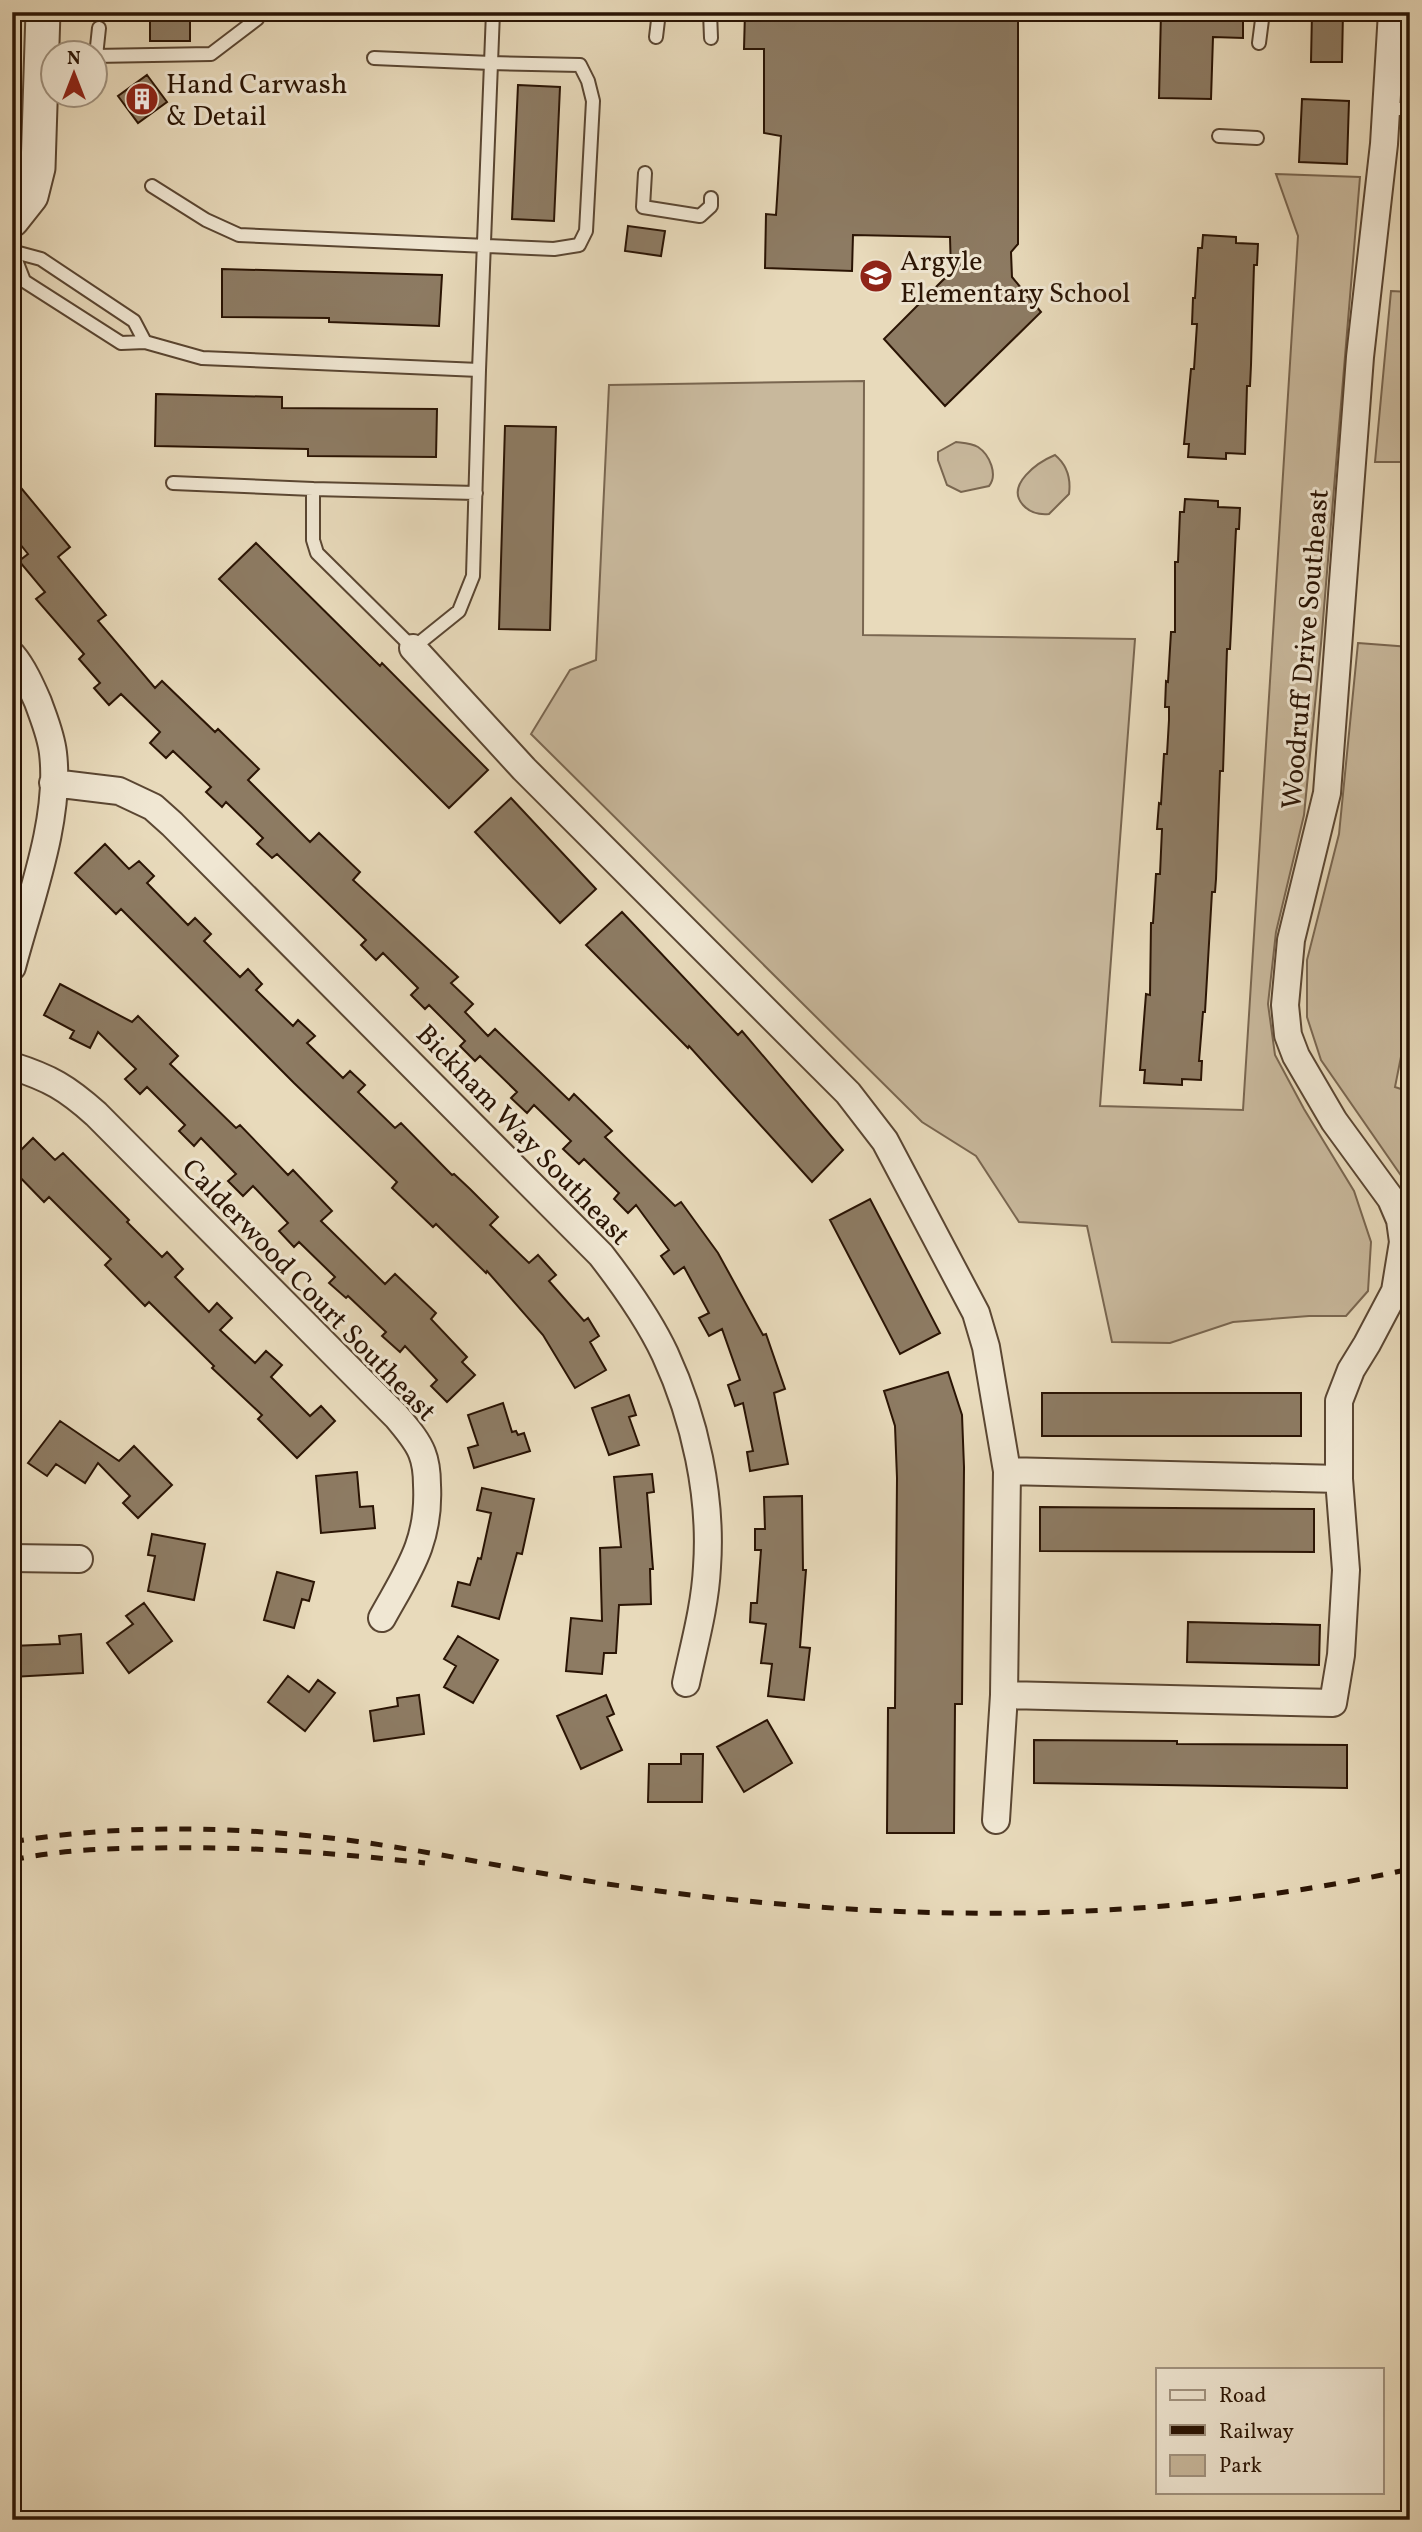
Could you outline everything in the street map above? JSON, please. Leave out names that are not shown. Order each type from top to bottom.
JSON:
[{"type":"street","points":[[43,12],[45,38]]},
{"type":"street","name":"Woodruff Drive Southeast","points":[[1004,1695],[1333,1703],[1341,1655],[1346,1570],[1339,1479],[1339,1401],[1351,1370],[1395,1291],[1403,1242],[1400,1220],[1391,1199],[1340,1130],[1302,1069],[1288,1035],[1285,1005],[1291,940],[1327,793],[1360,357],[1399,109],[1392,12]]},
{"type":"street","points":[[13,241],[31,196],[38,168],[43,108]]},
{"type":"street","points":[[413,648],[524,769],[868,1116],[885,1141],[976,1313],[995,1388],[1007,1471],[1004,1695],[996,1820]]},
{"type":"street","points":[[12,655],[34,692],[48,729],[53,754],[50,826],[12,967]]},
{"type":"street","name":"Bickham Way Southeast","points":[[53,783],[119,791],[153,807],[601,1255],[620,1280],[665,1353],[680,1392],[701,1468],[705,1497],[707,1567],[703,1606],[686,1683]]},
{"type":"street","name":"Calderwood Court Southeast","points":[[12,1066],[46,1078],[70,1091],[96,1114],[412,1435],[422,1452],[426,1470],[427,1522],[412,1564],[382,1618]]},
{"type":"street","points":[[1007,1471],[1339,1479]]},
{"type":"street","points":[[12,1558],[79,1559]]},
{"type":"lane","points":[[108,56],[211,54],[257,19],[257,12]]},
{"type":"lane","points":[[313,489],[313,540],[317,553],[413,648],[459,611],[473,576],[494,12]]},
{"type":"lane","points":[[656,37],[659,12]]},
{"type":"lane","points":[[710,12],[711,38]]},
{"type":"lane","points":[[1259,43],[1263,12]]},
{"type":"lane","points":[[97,38],[99,27]]},
{"type":"lane","points":[[152,187],[206,220],[239,235],[554,249],[579,245],[586,231],[593,101],[580,65],[374,58]]},
{"type":"lane","points":[[1219,136],[1257,138]]},
{"type":"lane","points":[[645,173],[643,207],[700,215],[710,206],[711,198]]},
{"type":"lane","points":[[13,241],[24,281],[121,343],[145,342],[202,358],[479,370]]},
{"type":"lane","points":[[13,241],[134,321],[145,342]]},
{"type":"lane","points":[[173,483],[476,493]]},
{"type":"green space","points":[[1276,174],[1360,177],[1304,815],[1276,932],[1268,1004],[1275,1055],[1354,1191],[1371,1242],[1368,1291],[1346,1316],[1233,1322],[1170,1343],[1112,1342],[1087,1226],[1019,1222],[976,1156],[922,1122],[531,734],[570,670],[596,660],[609,385],[864,381],[863,635],[1135,639],[1100,1106],[1243,1110],[1298,236]]},
{"type":"green space","points":[[1391,291],[1410,292],[1410,462],[1375,462]]},
{"type":"green space","points":[[956,442],[975,446],[986,455],[993,471],[989,486],[961,492],[947,485],[938,460],[938,452]]},
{"type":"green space","points":[[1055,455],[1063,463],[1067,473],[1069,494],[1049,514],[1034,513],[1023,505],[1018,490],[1026,475]]},
{"type":"green space","points":[[1358,643],[1410,647],[1410,1011],[1395,1087],[1410,1092],[1410,1195],[1402,1177],[1321,1060],[1307,1017],[1307,960],[1339,834]]},
{"type":"building","points":[[150,12],[190,12],[190,41],[150,41]]},
{"type":"building","points":[[745,12],[1018,18],[1018,244],[1011,252],[1012,277],[1041,312],[945,406],[884,339],[951,272],[950,237],[853,235],[852,271],[765,268],[766,214],[776,215],[781,136],[764,133],[764,49],[744,49]]},
{"type":"building","points":[[1161,12],[1243,12],[1243,38],[1213,37],[1211,99],[1159,98]]},
{"type":"building","points":[[1312,12],[1343,12],[1342,62],[1311,62]]},
{"type":"building","name":"Hand Carwash & Detail","points":[[147,75],[167,102],[138,123],[118,96]]},
{"type":"building","points":[[518,85],[560,87],[554,221],[512,219]]},
{"type":"building","points":[[1302,99],[1349,101],[1347,164],[1299,162]]},
{"type":"building","points":[[628,226],[665,231],[661,256],[625,251]]},
{"type":"building","points":[[1203,235],[1236,237],[1236,243],[1258,244],[1257,265],[1254,265],[1245,454],[1226,453],[1226,459],[1188,457],[1189,444],[1184,444],[1197,324],[1192,324],[1193,298],[1198,248],[1202,248]]},
{"type":"building","points":[[222,269],[442,275],[439,326],[329,322],[329,318],[222,317]]},
{"type":"building","points":[[156,394],[282,397],[282,408],[437,409],[436,457],[308,456],[308,449],[155,446]]},
{"type":"building","points":[[505,426],[556,427],[550,630],[499,629]]},
{"type":"building","points":[[12,477],[70,547],[58,557],[106,615],[98,621],[155,688],[162,681],[215,732],[218,729],[259,769],[248,780],[310,842],[319,833],[360,872],[353,880],[458,977],[451,983],[473,1004],[465,1012],[488,1036],[495,1029],[569,1100],[574,1094],[612,1131],[605,1137],[675,1206],[681,1202],[718,1253],[763,1335],[766,1334],[785,1389],[774,1393],[788,1464],[750,1471],[747,1452],[753,1451],[743,1403],[735,1406],[728,1385],[740,1380],[722,1329],[709,1336],[699,1318],[709,1313],[684,1267],[674,1274],[661,1256],[669,1250],[636,1205],[628,1213],[614,1199],[619,1193],[584,1159],[579,1164],[563,1149],[571,1141],[534,1105],[527,1113],[511,1098],[517,1092],[480,1056],[475,1061],[460,1046],[465,1041],[429,1005],[425,1009],[411,995],[418,988],[383,953],[376,960],[361,945],[366,940],[277,854],[272,858],[257,844],[263,838],[226,802],[222,807],[206,792],[211,787],[173,751],[166,758],[150,743],[160,732],[121,694],[109,705],[94,688],[100,683],[79,659],[84,654],[36,599],[45,592],[19,561],[28,554],[12,534]]},
{"type":"building","points":[[1185,499],[1218,501],[1218,507],[1240,508],[1239,529],[1236,529],[1230,649],[1227,649],[1223,771],[1220,771],[1216,879],[1215,892],[1212,892],[1205,1012],[1199,1061],[1202,1061],[1201,1080],[1182,1079],[1182,1085],[1144,1083],[1145,1070],[1140,1070],[1146,994],[1150,995],[1151,923],[1156,874],[1160,874],[1162,829],[1157,829],[1164,754],[1167,754],[1169,707],[1165,707],[1166,681],[1168,682],[1171,632],[1175,632],[1175,562],[1178,562],[1180,512],[1184,512]]},
{"type":"building","points":[[256,543],[380,666],[382,663],[488,770],[449,808],[219,579]]},
{"type":"building","points":[[511,798],[596,889],[560,923],[475,832]]},
{"type":"building","points":[[105,844],[129,869],[139,861],[154,876],[147,883],[188,925],[195,918],[211,934],[204,941],[240,977],[248,969],[262,984],[256,990],[293,1026],[298,1020],[315,1036],[307,1043],[343,1078],[350,1071],[365,1085],[358,1092],[395,1128],[401,1123],[498,1217],[490,1225],[529,1263],[538,1255],[556,1275],[549,1281],[584,1321],[588,1318],[599,1336],[590,1342],[606,1370],[575,1388],[543,1335],[487,1271],[486,1273],[436,1224],[433,1227],[392,1188],[397,1182],[121,909],[116,914],[75,873]]},
{"type":"building","points":[[622,912],[738,1035],[742,1031],[843,1150],[812,1182],[689,1046],[688,1048],[586,945]]},
{"type":"building","points":[[60,984],[132,1022],[138,1016],[178,1056],[170,1064],[236,1128],[240,1125],[288,1175],[293,1170],[332,1211],[321,1221],[385,1284],[395,1274],[436,1313],[431,1319],[467,1357],[462,1362],[475,1375],[447,1402],[431,1386],[437,1380],[405,1346],[400,1352],[382,1336],[386,1332],[348,1296],[346,1298],[329,1283],[335,1277],[299,1242],[294,1247],[279,1231],[288,1223],[253,1186],[243,1196],[228,1181],[236,1174],[201,1138],[194,1146],[179,1131],[185,1125],[147,1087],[140,1094],[125,1079],[136,1069],[98,1032],[90,1048],[70,1038],[74,1031],[44,1015]]},
{"type":"building","points":[[33,1138],[55,1160],[63,1153],[162,1257],[167,1252],[183,1269],[175,1277],[209,1312],[217,1303],[232,1318],[220,1330],[255,1363],[266,1351],[282,1365],[271,1377],[310,1416],[321,1406],[335,1421],[297,1458],[258,1419],[262,1415],[212,1368],[214,1366],[149,1302],[145,1306],[105,1265],[111,1259],[49,1197],[44,1202],[12,1169],[12,1159]]},
{"type":"building","points":[[870,1199],[940,1333],[900,1354],[830,1220]]},
{"type":"building","points":[[948,1372],[962,1415],[964,1467],[962,1704],[955,1704],[954,1833],[887,1833],[888,1708],[895,1708],[897,1478],[895,1426],[884,1391]]},
{"type":"building","points":[[1042,1393],[1301,1393],[1301,1436],[1042,1436]]},
{"type":"building","points":[[629,1395],[636,1415],[629,1417],[639,1445],[609,1455],[592,1408]]},
{"type":"building","points":[[503,1403],[512,1432],[516,1431],[518,1435],[524,1433],[530,1451],[474,1468],[468,1448],[478,1445],[468,1415]]},
{"type":"building","points":[[60,1421],[119,1461],[134,1446],[172,1485],[138,1518],[123,1503],[130,1496],[98,1463],[85,1483],[56,1464],[47,1476],[28,1463]]},
{"type":"building","points":[[357,1472],[360,1507],[373,1506],[375,1528],[321,1533],[316,1476]]},
{"type":"building","points":[[652,1474],[654,1492],[647,1493],[653,1569],[650,1569],[651,1604],[619,1605],[616,1653],[604,1653],[602,1674],[566,1671],[571,1618],[602,1621],[600,1548],[621,1547],[614,1477]]},
{"type":"building","points":[[482,1488],[534,1499],[522,1554],[517,1553],[499,1619],[452,1606],[458,1582],[470,1585],[478,1558],[481,1559],[491,1513],[477,1510]]},
{"type":"building","points":[[802,1496],[803,1570],[806,1570],[800,1647],[810,1648],[804,1700],[768,1696],[772,1664],[761,1663],[766,1624],[750,1622],[751,1603],[757,1603],[761,1550],[755,1550],[755,1529],[765,1529],[764,1497]]},
{"type":"building","points":[[1040,1507],[1314,1509],[1314,1552],[1040,1551]]},
{"type":"building","points":[[152,1534],[205,1544],[194,1600],[148,1591],[155,1556],[148,1555]]},
{"type":"building","points":[[277,1572],[314,1582],[309,1601],[302,1599],[294,1628],[264,1620]]},
{"type":"building","points":[[144,1603],[172,1641],[129,1673],[107,1643],[133,1624],[126,1616]]},
{"type":"building","points":[[1188,1622],[1320,1625],[1319,1665],[1187,1662]]},
{"type":"building","points":[[81,1634],[83,1673],[12,1677],[12,1646],[60,1644],[59,1636]]},
{"type":"building","points":[[458,1636],[498,1660],[473,1703],[444,1687],[456,1666],[444,1659]]},
{"type":"building","points":[[288,1676],[309,1692],[318,1680],[335,1693],[305,1731],[268,1702]]},
{"type":"building","points":[[419,1695],[424,1734],[374,1741],[370,1711],[398,1706],[397,1698]]},
{"type":"building","points":[[606,1695],[614,1714],[607,1717],[622,1750],[581,1769],[557,1716]]},
{"type":"building","points":[[767,1720],[792,1763],[744,1792],[717,1747]]},
{"type":"building","points":[[1034,1740],[1347,1745],[1347,1788],[1034,1783]]},
{"type":"building","points":[[681,1754],[703,1754],[702,1802],[648,1802],[649,1764],[681,1764]]},
{"type":"railway","points":[[12,1842],[120,1830],[265,1832],[376,1844],[601,1883],[702,1896],[905,1912],[1108,1910],[1209,1902],[1310,1888],[1410,1869]]},
{"type":"railway","points":[[12,1860],[84,1850],[224,1848],[425,1863]]},
{"type":"place","name":"Hand Carwash & Detail","points":[[142,99]]},
{"type":"place","name":"Argyle Elementary School","points":[[876,276]]}]
